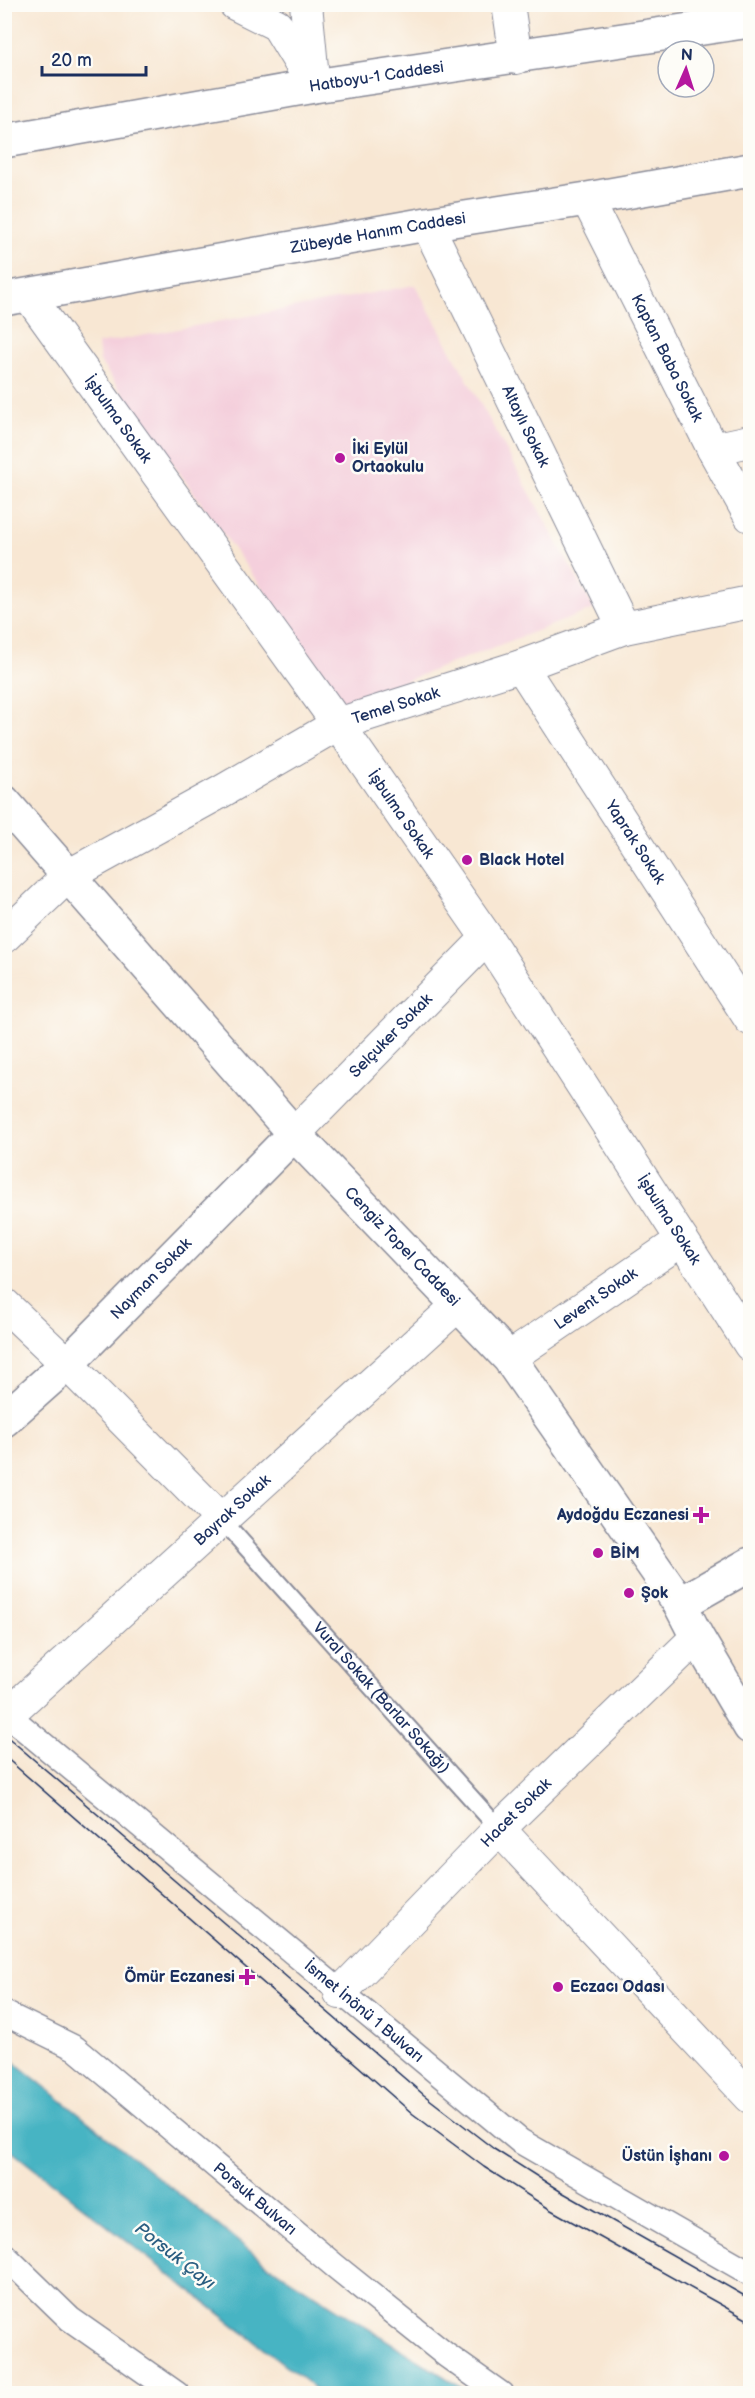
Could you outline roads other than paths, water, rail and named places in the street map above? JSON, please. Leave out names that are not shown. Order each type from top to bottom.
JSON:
[{"type":"main road","name":"Hatboyu-1 Caddesi","points":[[4,141],[314,86],[516,58],[750,21]]},
{"type":"main road","name":"Zübeyde Hanım Caddesi","points":[[17,297],[427,224],[750,170]]},
{"type":"main road","name":"Cengiz Topel Caddesi","points":[[4,802],[294,1134],[509,1358],[680,1604],[750,1727]]},
{"type":"main road","name":"Nayman Sokak","points":[[4,1420],[67,1364],[294,1134]]},
{"type":"main road","points":[[680,1604],[750,1564]]},
{"type":"street","points":[[235,4],[277,25],[314,86]]},
{"type":"street","points":[[306,4],[314,86]]},
{"type":"street","points":[[508,4],[516,58]]},
{"type":"street","name":"Kaptan Baba Sokak","points":[[587,199],[713,449],[750,516]]},
{"type":"street","name":"Altaylı Sokak","points":[[427,224],[624,628]]},
{"type":"street","name":"İşbulma Sokak","points":[[17,297],[338,724],[487,938],[750,1345]]},
{"type":"street","points":[[713,449],[750,441]]},
{"type":"street","name":"Temel Sokak","points":[[4,937],[68,876],[338,724],[521,666],[624,628],[750,602]]},
{"type":"street","name":"Yaprak Sokak","points":[[521,666],[750,1019]]},
{"type":"street","name":"Selçuker Sokak","points":[[294,1134],[487,938]]},
{"type":"street","name":"Levent Sokak","points":[[509,1358],[682,1240]]},
{"type":"street","name":"Vural Sokak (Barlar Sokağı)","points":[[4,1305],[67,1364],[221,1519]]},
{"type":"street","name":"Bayrak Sokak","points":[[6,1713],[458,1305]]},
{"type":"street","name":"Hacet Sokak","points":[[340,1993],[499,1829],[697,1637]]},
{"type":"street","name":"İsmet İnönü 1 Bulvarı","points":[[6,1713],[520,2141],[750,2273]]},
{"type":"street","name":"Vural Sokak (Barlar Sokağı)","points":[[499,1829],[750,2097]]},
{"type":"street","name":"Porsuk Bulvarı","points":[[4,2013],[75,2048],[335,2266],[446,2355],[501,2394]]},
{"type":"street","points":[[4,2255],[70,2319],[177,2394]]},
{"type":"lane","name":"Vural Sokak (Barlar Sokağı)","points":[[221,1519],[499,1829]]},
{"type":"water","name":"Porsuk Çayı","points":[[5,2055],[265,2263],[470,2393],[321,2393],[5,2146]]},
{"type":"tram line","points":[[4,1734],[424,2095],[494,2149],[560,2191],[750,2299]]},
{"type":"tram line","points":[[4,1756],[413,2114],[484,2167],[551,2210],[750,2321]]},
{"type":"place","name":"İki Eylül Ortaokulu","points":[[340,458]]},
{"type":"place","name":"Black Hotel","points":[[467,860]]},
{"type":"place","name":"Aydoğdu Eczanesi","points":[[701,1515]]},
{"type":"place","name":"BİM","points":[[598,1553]]},
{"type":"place","name":"Şok","points":[[629,1593]]},
{"type":"place","name":"Ömür Eczanesi","points":[[247,1977]]},
{"type":"place","name":"Eczacı Odası","points":[[558,1987]]},
{"type":"place","name":"Üstün İşhanı","points":[[724,2156]]}]
